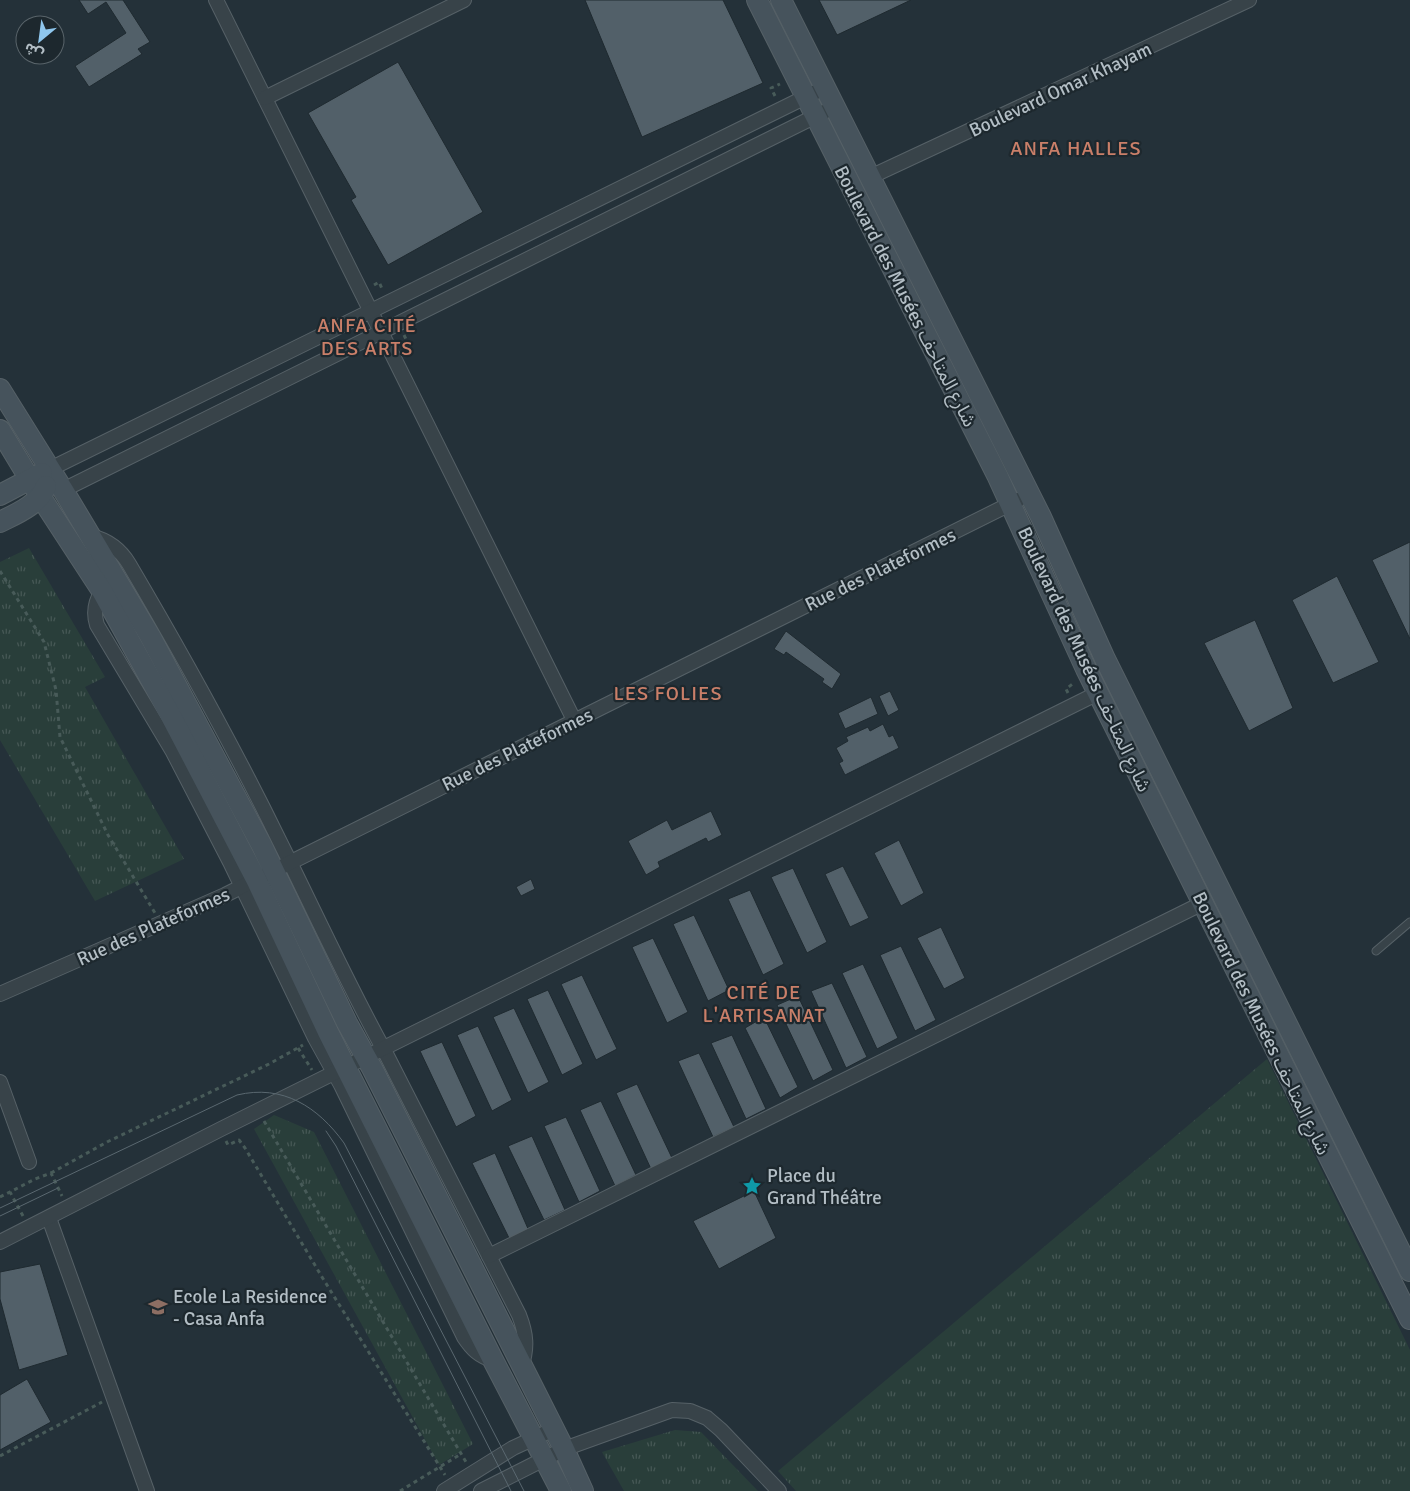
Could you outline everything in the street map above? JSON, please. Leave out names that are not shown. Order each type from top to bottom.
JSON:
[{"type":"street","points":[[216,0],[574,720]]},
{"type":"street","points":[[265,98],[464,0]]},
{"type":"street","name":"Boulevard des Musées شارع المتاحف","points":[[757,0],[1010,503],[1098,693],[1410,1319]]},
{"type":"street","name":"Boulevard des Musées شارع المتاحف","points":[[781,0],[1030,493],[1105,659],[1410,1271]]},
{"type":"street","name":"Boulevard Omar Khayam","points":[[870,177],[1249,0]]},
{"type":"street","points":[[0,522],[27,507],[36,488],[50,469],[824,88]]},
{"type":"street","points":[[63,490],[834,107]]},
{"type":"street","points":[[0,389],[91,536],[282,866],[347,1023],[375,1054],[489,1256],[520,1315],[525,1331],[526,1349],[521,1367]]},
{"type":"street","points":[[2,435],[102,591],[172,718],[249,883],[315,1038],[341,1070]]},
{"type":"street","points":[[0,495],[36,488]]},
{"type":"street","name":"Rue des Plateformes","points":[[0,994],[249,883],[1030,493]]},
{"type":"street","points":[[0,1242],[221,1129],[1098,693]]},
{"type":"street","points":[[249,883],[328,1032],[341,1070],[561,1491]]},
{"type":"street","points":[[489,1256],[1203,902]]},
{"type":"street","points":[[375,1054],[521,1367],[585,1491]]},
{"type":"street","points":[[0,1082],[29,1162]]},
{"type":"street","points":[[49,1218],[147,1491]]},
{"type":"street","points":[[481,1491],[564,1449],[672,1410],[690,1411],[714,1423],[779,1491]]},
{"type":"street","points":[[448,1489],[513,1448],[554,1429]]},
{"type":"lane","points":[[1376,951],[1410,922]]},
{"type":"path","points":[[0,571],[44,642],[56,690],[60,737],[108,835],[161,923]]},
{"type":"path","points":[[0,1197],[34,1179],[51,1173],[107,1142],[269,1064],[315,1038]]},
{"type":"path","points":[[298,1048],[319,1081]]},
{"type":"path","points":[[258,1112],[472,1474]]},
{"type":"path","points":[[221,1129],[228,1145],[239,1140],[245,1148],[440,1468],[448,1489]]},
{"type":"path","points":[[51,1173],[67,1208]]},
{"type":"path","points":[[10,1192],[29,1228]]},
{"type":"path","points":[[0,1456],[113,1396]]},
{"type":"path","points":[[400,1491],[461,1454]]},
{"type":"green space","points":[[29,548],[105,677],[85,687],[184,859],[95,901],[0,740],[0,562]]},
{"type":"green space","points":[[1267,1059],[1410,1350],[1410,1491],[796,1491],[778,1471]]},
{"type":"green space","points":[[274,1115],[314,1132],[473,1444],[439,1465],[254,1129]]},
{"type":"green space","points":[[675,1430],[701,1432],[758,1491],[624,1491],[602,1452]]},
{"type":"building","points":[[79,0],[123,0],[150,42],[138,49],[142,54],[89,87],[75,66],[126,33],[106,2],[88,14]]},
{"type":"building","points":[[585,0],[723,0],[763,83],[642,137]]},
{"type":"building","points":[[819,0],[911,0],[837,35]]},
{"type":"building","points":[[398,62],[483,212],[388,265],[351,200],[356,197],[308,113]]},
{"type":"building","points":[[1410,542],[1410,639],[1372,560]]},
{"type":"building","points":[[1337,576],[1379,662],[1333,683],[1292,600]]},
{"type":"building","points":[[1255,620],[1293,708],[1249,731],[1204,643]]},
{"type":"building","points":[[786,631],[841,674],[832,689],[822,682],[824,679],[786,652],[784,655],[774,649]]},
{"type":"building","points":[[890,691],[899,710],[888,716],[879,696]]},
{"type":"building","points":[[871,697],[878,714],[845,729],[838,713]]},
{"type":"building","points":[[883,724],[889,737],[893,735],[899,748],[845,775],[839,763],[843,761],[836,748],[848,741],[846,737],[868,727],[870,731]]},
{"type":"building","points":[[711,811],[722,835],[708,842],[706,838],[658,862],[660,867],[646,875],[628,841],[667,820],[672,830]]},
{"type":"building","points":[[899,840],[924,893],[901,906],[874,853]]},
{"type":"building","points":[[843,866],[869,918],[850,927],[825,874]]},
{"type":"building","points":[[793,868],[827,942],[807,953],[771,877]]},
{"type":"building","points":[[531,879],[535,889],[521,896],[516,887]]},
{"type":"building","points":[[750,890],[784,964],[763,975],[728,899]]},
{"type":"building","points":[[694,915],[729,990],[708,1001],[673,924]]},
{"type":"building","points":[[941,927],[965,978],[944,989],[917,938]]},
{"type":"building","points":[[653,938],[688,1012],[667,1023],[632,947]]},
{"type":"building","points":[[901,946],[936,1020],[915,1031],[880,955]]},
{"type":"building","points":[[863,964],[898,1038],[877,1049],[842,973]]},
{"type":"building","points":[[582,975],[617,1049],[596,1060],[561,984]]},
{"type":"building","points":[[832,983],[867,1057],[846,1068],[811,991]]},
{"type":"building","points":[[548,990],[583,1064],[562,1075],[527,999]]},
{"type":"building","points":[[798,996],[833,1070],[813,1081],[777,1005]]},
{"type":"building","points":[[514,1008],[549,1082],[528,1093],[493,1017]]},
{"type":"building","points":[[764,1017],[798,1087],[780,1098],[745,1028]]},
{"type":"building","points":[[478,1026],[512,1100],[492,1111],[457,1035]]},
{"type":"building","points":[[732,1035],[766,1109],[746,1119],[711,1043]]},
{"type":"building","points":[[442,1042],[476,1116],[456,1127],[420,1051]]},
{"type":"building","points":[[699,1053],[734,1127],[713,1137],[678,1061]]},
{"type":"building","points":[[637,1084],[672,1158],[651,1169],[616,1093]]},
{"type":"building","points":[[601,1101],[636,1175],[615,1186],[580,1110]]},
{"type":"building","points":[[566,1117],[600,1191],[579,1202],[544,1126]]},
{"type":"building","points":[[532,1136],[565,1210],[544,1220],[508,1146]]},
{"type":"building","points":[[495,1153],[529,1231],[510,1240],[472,1163]]},
{"type":"building","points":[[754,1191],[776,1238],[719,1269],[693,1221]]},
{"type":"building","points":[[40,1264],[68,1355],[19,1370],[0,1299],[0,1272]]},
{"type":"building","points":[[27,1379],[51,1422],[0,1450],[0,1395]]},
{"type":"tram line","points":[[0,1208],[237,1095],[254,1092],[269,1093],[298,1101],[323,1119],[344,1143],[524,1491]]},
{"type":"tram line","points":[[326,1131],[336,1146],[511,1491]]},
{"type":"tram line","points":[[0,1216],[58,1188]]},
{"type":"place","name":"Place du Grand Théâtre","points":[[752,1186]]},
{"type":"place","name":"Ecole La Residence - Casa Anfa","points":[[158,1307]]},
{"type":"district","name":"ANFA HALLES","points":[[1076,148]]},
{"type":"district","name":"ANFA CITÉ DES ARTS","points":[[367,336]]},
{"type":"district","name":"LES FOLIES","points":[[668,693]]},
{"type":"district","name":"CITÉ DE L'ARTISANAT","points":[[764,1004]]}]
